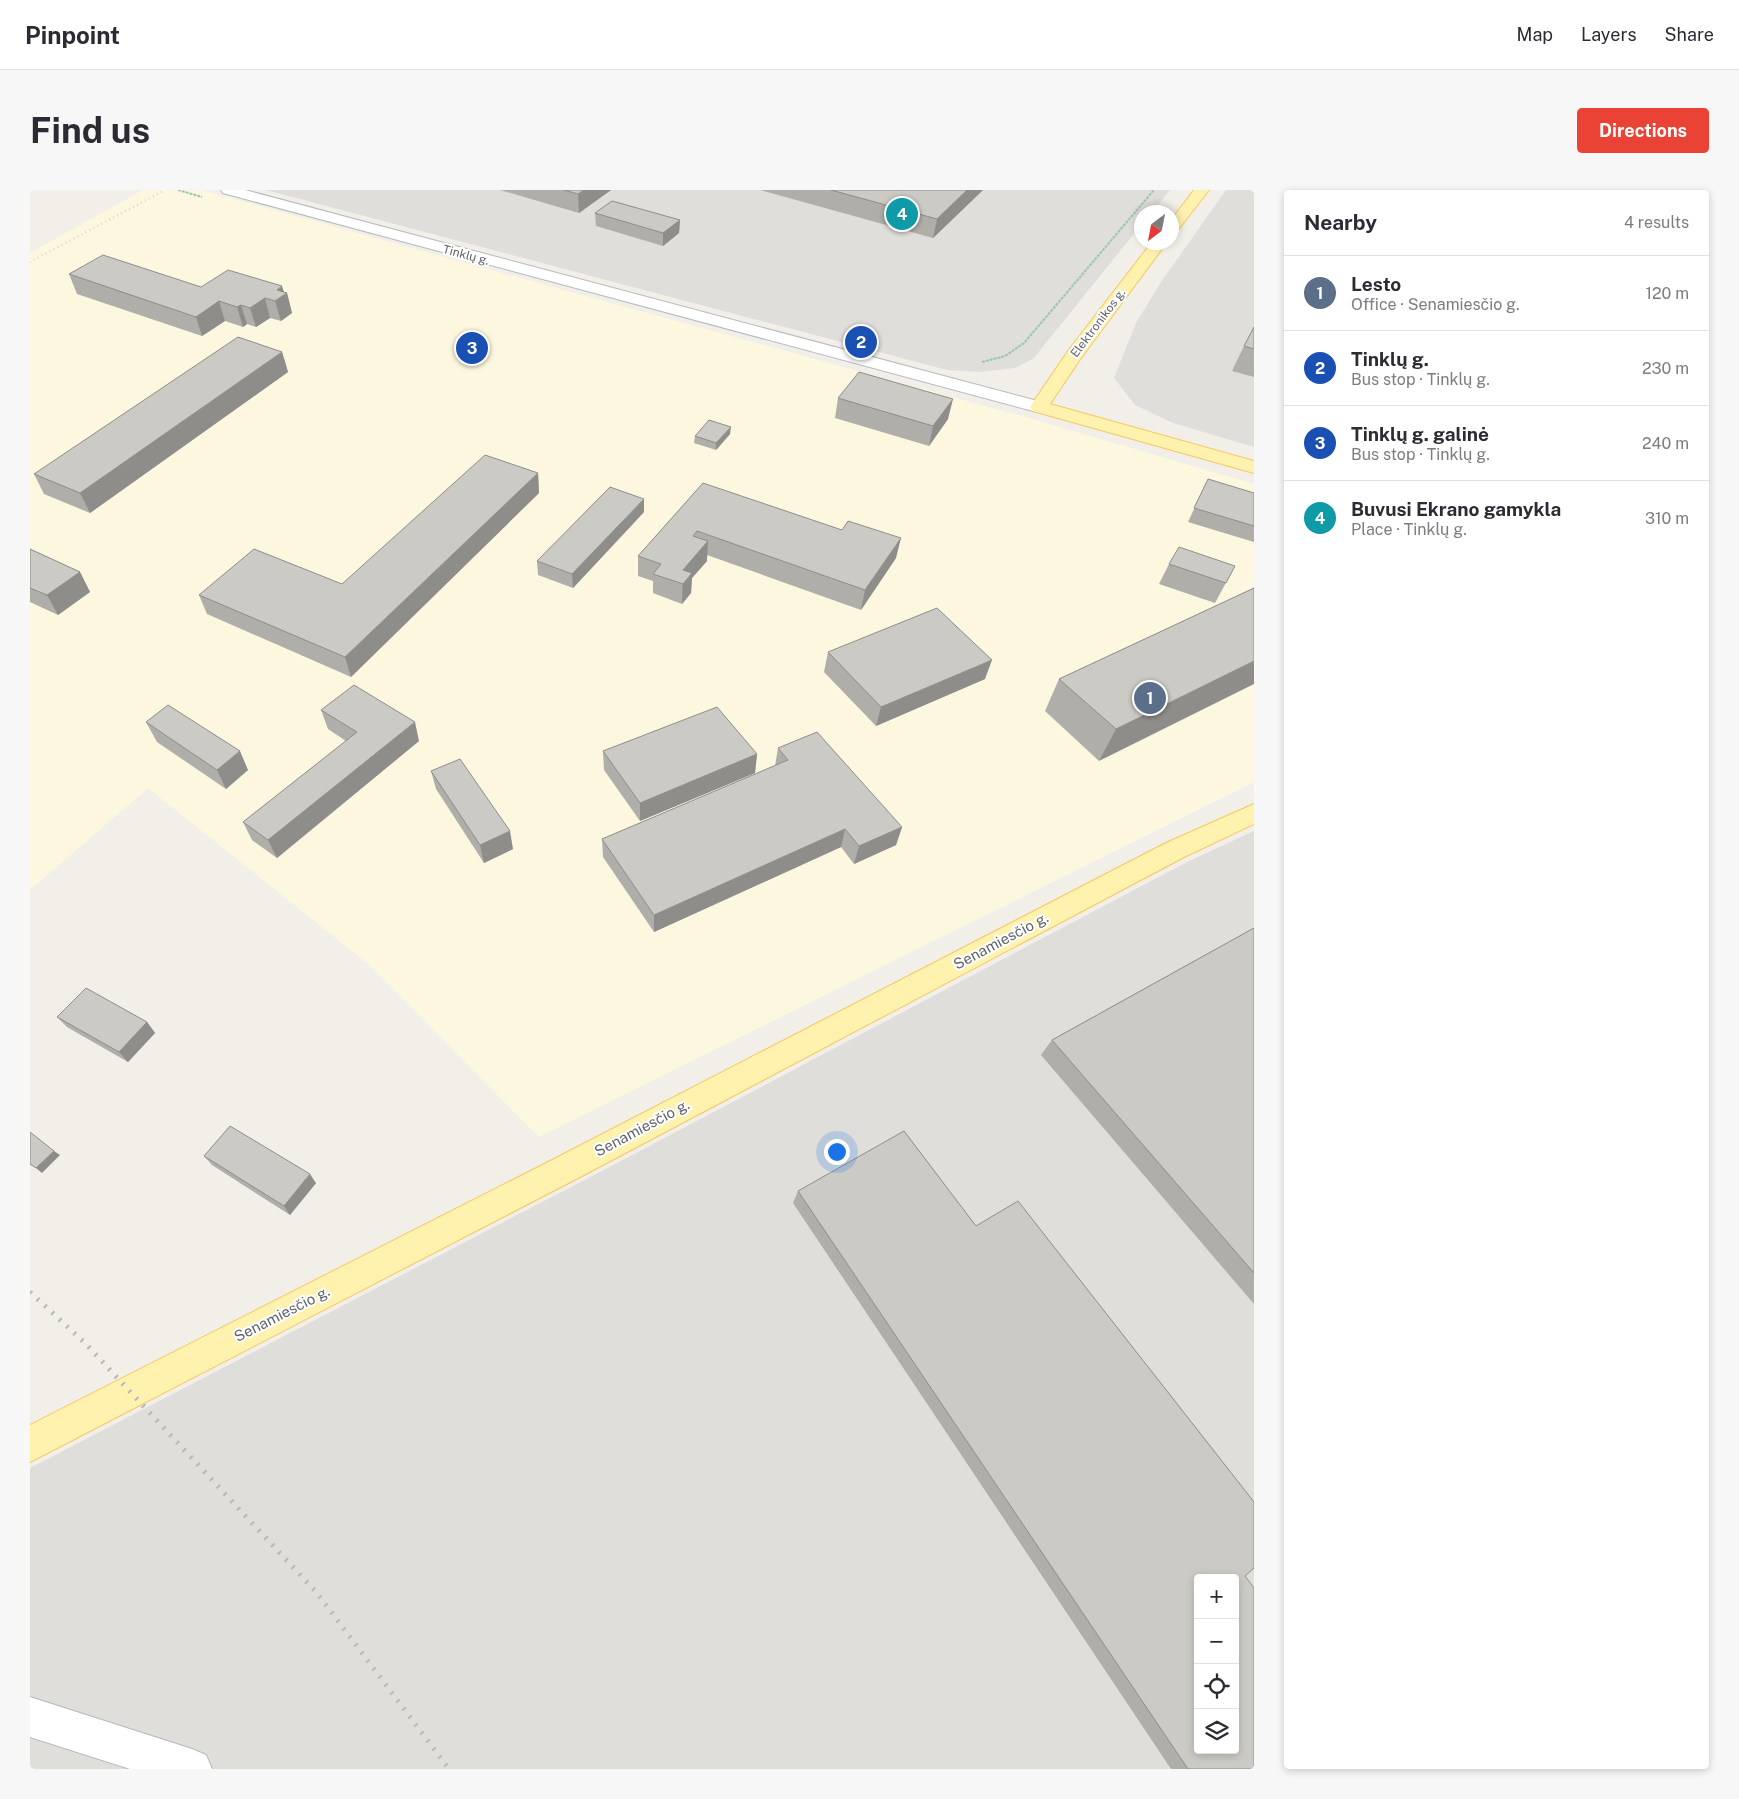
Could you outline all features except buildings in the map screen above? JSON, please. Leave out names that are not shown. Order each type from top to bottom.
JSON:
[{"type":"main road","name":"Tinklų g.","points":[[228,190],[1039,407],[1254,467]]},
{"type":"main road","points":[[1179,219],[1202,190]]},
{"type":"main road","name":"Elektronikos g.","points":[[1039,407],[1074,355],[1154,250]]},
{"type":"main road","name":"Senamiesčio g.","points":[[30,1444],[569,1167],[1166,855],[1254,813]]},
{"type":"main road","points":[[30,1717],[192,1769]]},
{"type":"path","points":[[979,362],[988,362],[1015,352],[1035,331],[1154,190]]},
{"type":"shaded area","points":[[143,190],[201,190],[1032,419],[1254,484],[1254,782],[539,1137],[367,963],[148,788],[30,890],[30,253]]},
{"type":"shaded area","points":[[266,190],[1170,190],[1158,205],[1134,205],[1134,234],[1033,359],[1015,368],[979,372],[947,370]]},
{"type":"shaded area","points":[[1226,190],[1254,190],[1254,447],[1173,423],[1135,405],[1114,378],[1136,323],[1161,282]]},
{"type":"shaded area","points":[[1254,831],[1254,1769],[30,1769],[30,1468],[600,1172],[1189,861]]},
{"type":"railway","points":[[30,262],[165,190]]},
{"type":"railway","points":[[30,1292],[85,1343],[317,1593],[449,1769]]},
{"type":"place","name":"Buvusi Ekrano gamykla","points":[[902,214]]},
{"type":"place","name":"Tinklų g.","points":[[861,342]]},
{"type":"place","name":"Tinklų g. galinė","points":[[472,348]]},
{"type":"place","name":"Lesto","points":[[1150,698]]}]
